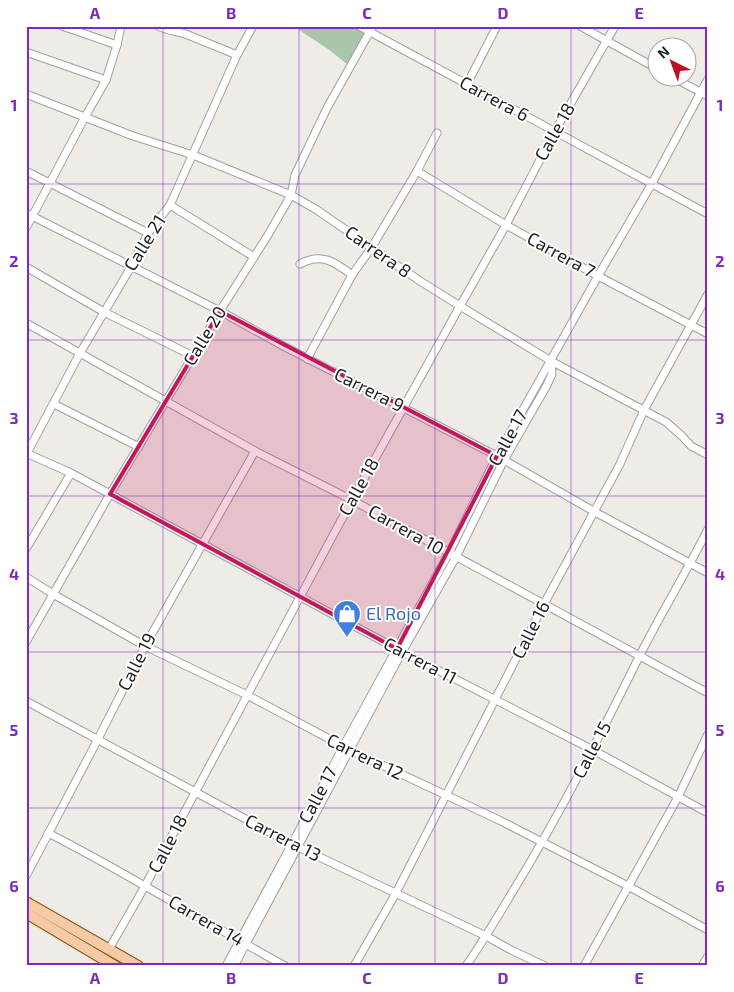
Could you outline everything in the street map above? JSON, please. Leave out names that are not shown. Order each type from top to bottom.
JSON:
[{"type":"main road","points":[[26,902],[138,966]]},
{"type":"main road","points":[[26,913],[115,966]]},
{"type":"street","points":[[62,26],[117,45]]},
{"type":"street","points":[[26,228],[29,215],[50,184],[106,80],[121,26]]},
{"type":"street","points":[[158,26],[181,32],[237,55]]},
{"type":"street","name":"Calle 21","points":[[26,454],[80,353],[148,233],[170,206],[237,55],[253,26]]},
{"type":"street","name":"Carrera 6","points":[[359,26],[371,29],[467,84],[651,185],[708,214]]},
{"type":"street","points":[[467,84],[497,26]]},
{"type":"street","points":[[580,26],[646,62]]},
{"type":"street","name":"Calle 18","points":[[109,950],[196,793],[352,500],[506,224],[555,131],[615,26]]},
{"type":"street","name":"Calle 20","points":[[26,642],[110,494],[291,195],[295,175],[327,108],[371,29]]},
{"type":"street","points":[[26,52],[106,80]]},
{"type":"street","name":"Calle 17","points":[[234,966],[243,943],[452,555],[551,361],[651,185],[708,79]]},
{"type":"street","points":[[693,88],[708,96]]},
{"type":"street","name":"Carrera 8","points":[[26,94],[133,136],[192,155],[291,195],[317,210],[420,281],[460,306],[551,361],[666,422],[691,446],[708,454]]},
{"type":"street","points":[[308,359],[352,275],[372,247],[437,133]]},
{"type":"street","name":"Carrera 7","points":[[417,170],[506,224],[598,276],[708,334]]},
{"type":"street","points":[[26,171],[148,233]]},
{"type":"street","points":[[170,206],[254,257]]},
{"type":"street","name":"Carrera 9","points":[[29,215],[220,311],[308,359],[501,458],[595,512],[708,573]]},
{"type":"street","points":[[300,264],[309,259],[319,258],[331,261],[352,275]]},
{"type":"street","points":[[26,267],[104,312],[193,356]]},
{"type":"street","name":"Calle 16","points":[[354,966],[396,893],[544,604],[620,464],[644,410],[708,294]]},
{"type":"street","name":"Carrera 10","points":[[26,323],[255,451],[352,500],[708,693]]},
{"type":"street","points":[[54,404],[139,447]]},
{"type":"street","name":"Calle 19","points":[[26,876],[145,646],[255,451]]},
{"type":"street","name":"Carrera 11","points":[[26,454],[70,473],[110,494],[400,651],[593,750],[708,813]]},
{"type":"street","points":[[26,549],[70,473]]},
{"type":"street","name":"Calle 15","points":[[466,966],[542,843],[593,750],[640,656],[708,529]]},
{"type":"street","name":"Carrera 12","points":[[26,578],[145,646],[247,695],[346,749],[499,820],[628,886],[708,930]]},
{"type":"street","name":"Carrera 13","points":[[26,701],[295,845],[545,966]]},
{"type":"street","points":[[584,966],[678,797],[708,734]]},
{"type":"street","name":"Carrera 14","points":[[48,833],[286,966]]},
{"type":"street","name":"Calle 17","points":[[226,966],[243,943]]},
{"type":"street","points":[[702,966],[708,956]]},
{"type":"highlighted area","points":[[220,311],[497,456],[397,649],[110,494]]},
{"type":"green space","points":[[293,26],[369,26],[347,64]]},
{"type":"place","name":"El Rojo","points":[[347,638]]}]
